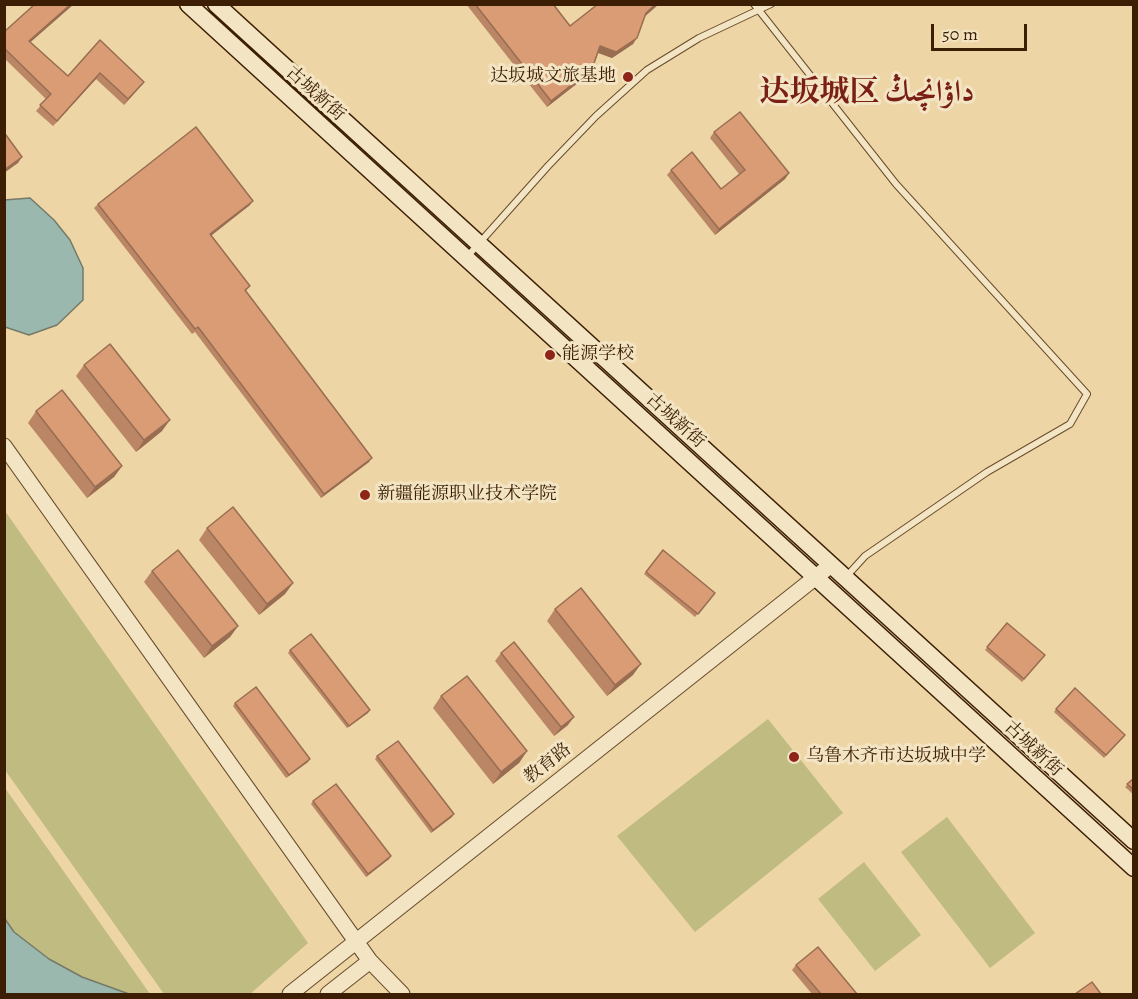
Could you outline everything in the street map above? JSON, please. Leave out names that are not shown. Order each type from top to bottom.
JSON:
[{"type":"main road","name":"古城新街","points":[[188,4],[1134,868]]},
{"type":"main road","name":"古城新街","points":[[216,4],[1134,841]]},
{"type":"street","points":[[4,446],[370,961],[402,994]]},
{"type":"street","name":"教育路","points":[[290,994],[831,566]]},
{"type":"street","points":[[328,994],[370,961]]},
{"type":"lane","points":[[754,4],[896,184],[1087,394],[1070,424],[978,478],[865,556],[845,578]]},
{"type":"lane","points":[[466,258],[596,116],[647,70],[699,38],[771,4]]},
{"type":"shaded area","points":[[5,511],[308,943],[250,994],[164,994],[5,770]]},
{"type":"shaded area","points":[[768,719],[843,813],[695,932],[617,836]]},
{"type":"shaded area","points":[[5,788],[150,994],[5,994]]},
{"type":"shaded area","points":[[947,817],[1035,933],[990,968],[901,852]]},
{"type":"shaded area","points":[[864,862],[921,935],[875,971],[818,899]]},
{"type":"water","points":[[30,198],[54,220],[70,240],[83,268],[83,300],[57,325],[29,335],[5,327],[4,200]]},
{"type":"water","points":[[5,919],[14,932],[49,959],[82,977],[129,994],[5,994]]},
{"type":"building","points":[[35,4],[71,4],[29,41],[68,76],[100,40],[144,82],[128,99],[100,73],[57,121],[40,105],[51,94],[4,48],[4,32]]},
{"type":"building","points":[[475,4],[553,4],[570,26],[598,4],[656,4],[646,13],[637,38],[616,52],[600,46],[592,69],[551,101]]},
{"type":"building","points":[[740,112],[789,173],[719,229],[671,170],[692,152],[721,189],[745,170],[714,132]]},
{"type":"building","points":[[196,127],[253,201],[210,234],[250,286],[245,290],[372,458],[324,494],[198,327],[195,329],[98,204]]},
{"type":"building","points":[[6,135],[22,157],[4,170],[4,136]]},
{"type":"building","points":[[110,344],[170,420],[144,440],[84,365]]},
{"type":"building","points":[[62,390],[122,466],[95,487],[36,411]]},
{"type":"building","points":[[233,507],[293,583],[267,604],[207,528]]},
{"type":"building","points":[[178,550],[238,626],[212,646],[152,571]]},
{"type":"building","points":[[663,550],[715,593],[698,614],[646,572]]},
{"type":"building","points":[[581,588],[641,664],[615,685],[555,609]]},
{"type":"building","points":[[1007,623],[1045,655],[1024,679],[987,647]]},
{"type":"building","points":[[311,634],[370,710],[349,726],[290,650]]},
{"type":"building","points":[[514,642],[574,717],[561,727],[501,653]]},
{"type":"building","points":[[467,676],[527,751],[501,772],[441,696]]},
{"type":"building","points":[[256,687],[310,759],[289,775],[235,703]]},
{"type":"building","points":[[1075,688],[1125,735],[1106,755],[1056,709]]},
{"type":"building","points":[[398,741],[454,814],[433,830],[377,756]]},
{"type":"building","points":[[1134,778],[1134,790],[1127,784]]},
{"type":"building","points":[[336,784],[391,856],[368,874],[313,801]]},
{"type":"building","points":[[818,947],[857,994],[821,994],[796,965]]},
{"type":"building","points":[[1092,982],[1101,994],[1075,994]]},
{"type":"place","name":"达坂城文旅基地","points":[[628,77]]},
{"type":"place","name":"能源学校","points":[[550,355]]},
{"type":"place","name":"新疆能源职业技术学院","points":[[365,495]]},
{"type":"place","name":"乌鲁木齐市达坂城中学","points":[[794,757]]},
{"type":"district","name":"达坂城区 داۋانچىڭ","points":[[867,94]]}]
